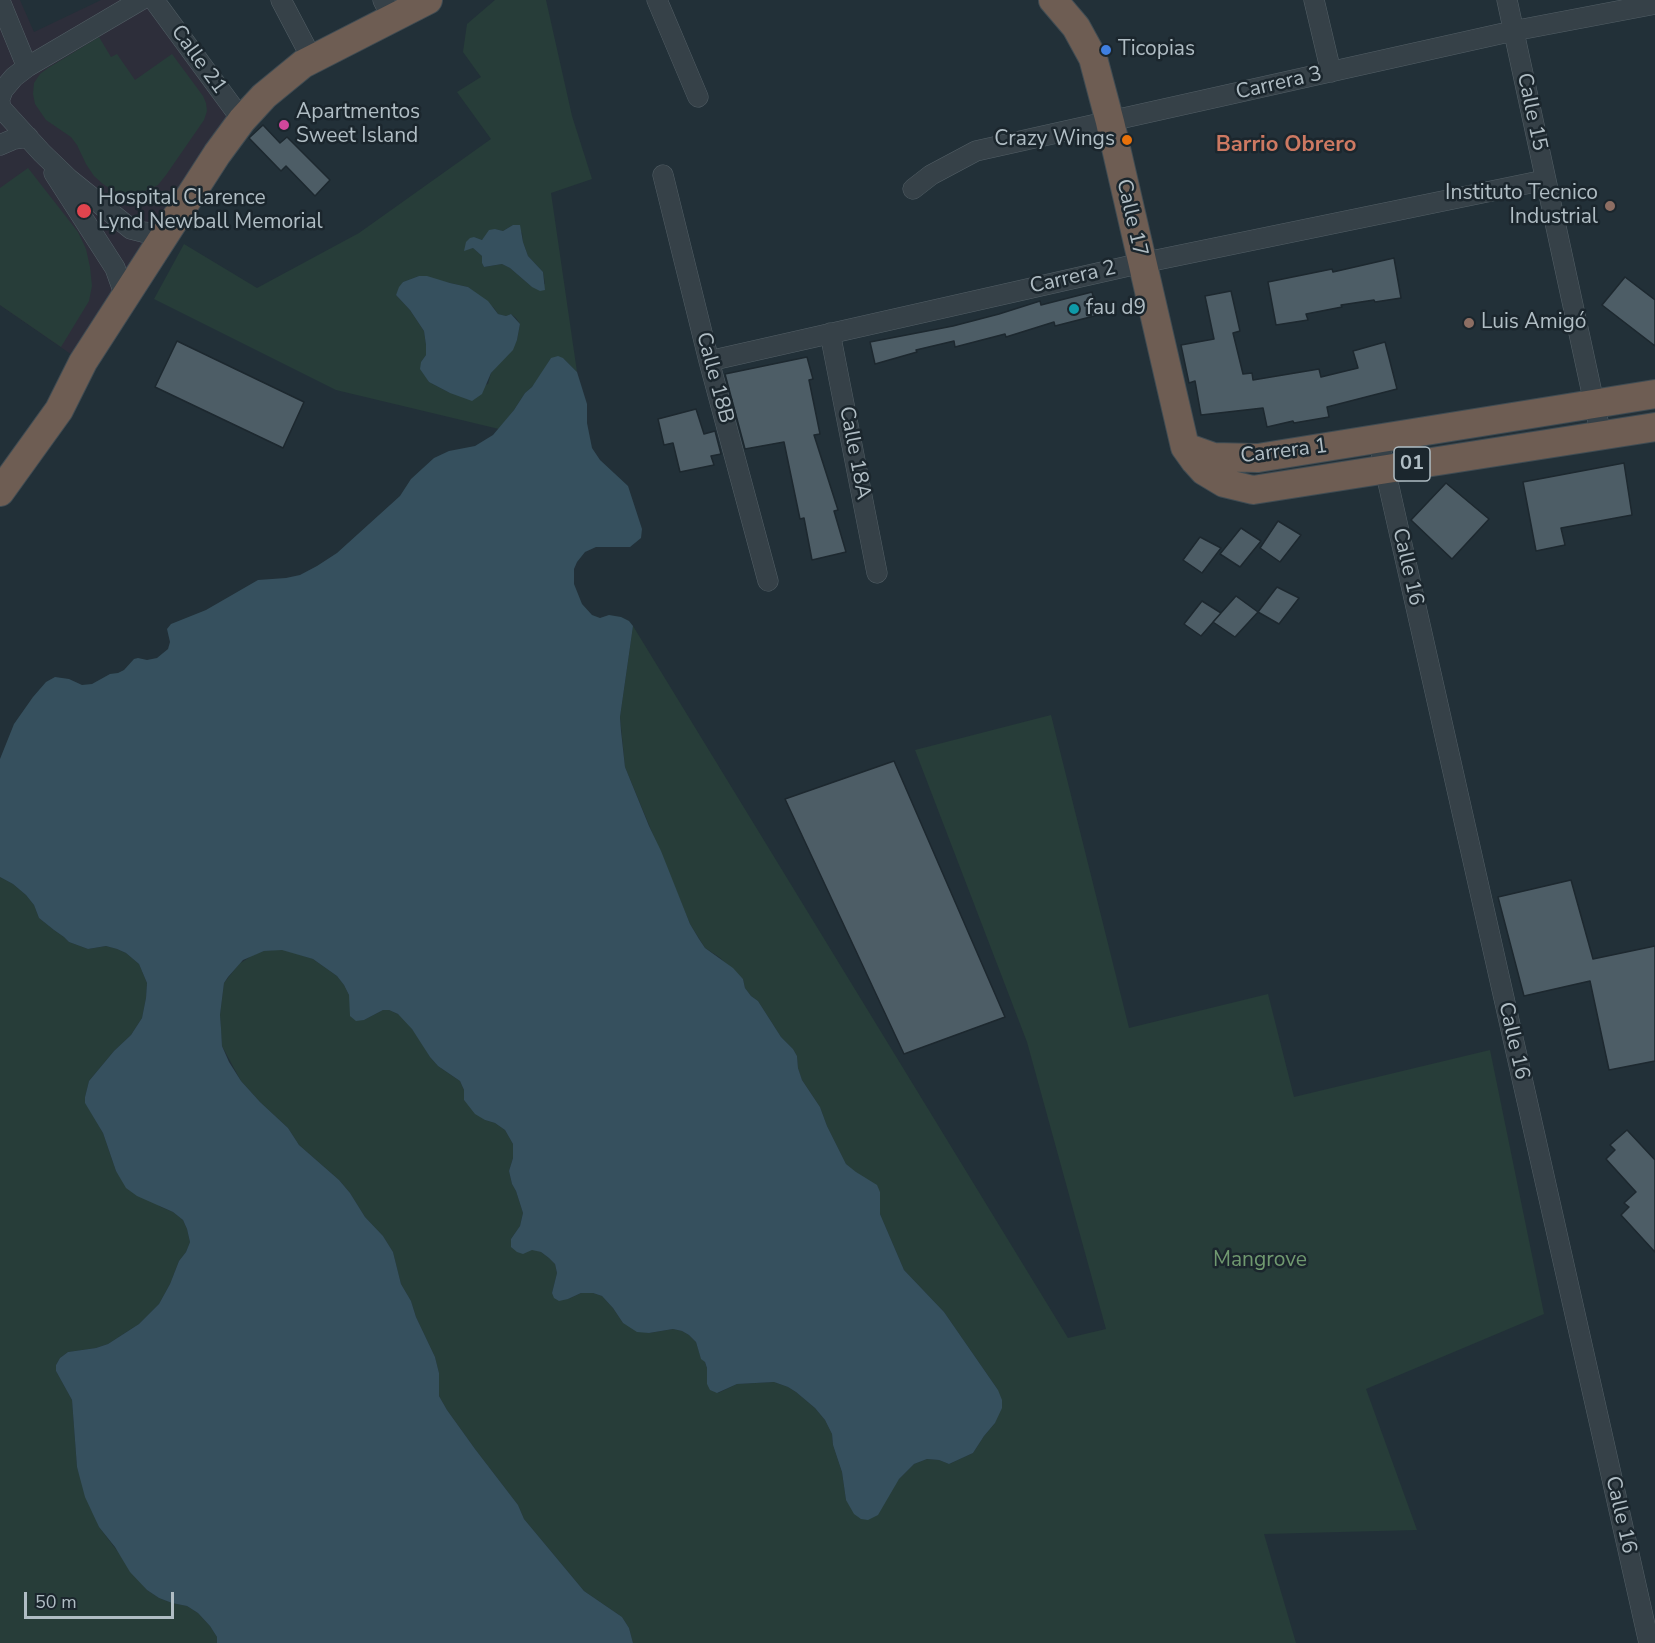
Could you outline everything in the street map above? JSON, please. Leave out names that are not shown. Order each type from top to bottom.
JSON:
[{"type":"highway","points":[[0,492],[58,410],[83,362],[217,154],[242,120],[264,96],[303,64],[388,9],[428,0]]},
{"type":"highway","name":"Calle 17","points":[[1053,0],[1076,27],[1093,58],[1110,122],[1185,447]]},
{"type":"highway","name":"Carrera 1","points":[[1185,447],[1213,457],[1258,458],[1655,394]]},
{"type":"highway","name":"Carrera 1","points":[[1185,447],[1204,471],[1224,483],[1253,490],[1655,427]]},
{"type":"street","points":[[141,0],[27,67],[3,90],[0,107],[69,179],[131,228],[165,235]]},
{"type":"street","name":"Calle 21","points":[[154,0],[242,120]]},
{"type":"street","points":[[281,0],[312,59]]},
{"type":"street","points":[[657,0],[698,97]]},
{"type":"street","points":[[1314,0],[1331,72]]},
{"type":"street","name":"Calle 15","points":[[1507,0],[1601,435]]},
{"type":"street","points":[[0,1],[27,67]]},
{"type":"street","name":"Carrera 3","points":[[913,189],[931,175],[976,151],[1513,31],[1655,4]]},
{"type":"street","points":[[0,145],[14,139],[28,137]]},
{"type":"street","points":[[42,153],[115,268],[125,296]]},
{"type":"street","name":"Calle 18B","points":[[663,175],[709,361],[768,581]]},
{"type":"street","name":"Carrera 2","points":[[709,361],[1142,263],[1545,180]]},
{"type":"street","name":"Calle 18A","points":[[830,333],[877,573]]},
{"type":"street","name":"Calle 16","points":[[1378,438],[1649,1643]]},
{"type":"shaded area","name":"Hospital Clarence Lynd Newball Memorial","points":[[0,0],[20,0],[34,32],[101,0],[147,0],[231,117],[72,355],[0,305]]},
{"type":"shaded area","points":[[513,225],[520,225],[528,256],[543,272],[545,290],[540,291],[532,287],[502,264],[484,267],[482,256],[473,248],[464,251],[466,242],[470,238],[482,240],[489,230],[503,231]]},
{"type":"shaded area","points":[[419,276],[468,287],[488,301],[498,314],[506,316],[511,314],[520,324],[513,350],[491,373],[482,394],[472,401],[429,382],[420,369],[421,362],[426,355],[424,331],[410,310],[396,295],[403,282]]},
{"type":"shaded area","points":[[558,356],[577,372],[587,404],[587,423],[592,448],[600,460],[628,486],[642,529],[641,538],[630,547],[596,547],[585,552],[574,569],[574,584],[582,604],[592,615],[600,618],[609,615],[621,617],[633,626],[620,717],[625,767],[690,924],[705,948],[733,968],[743,979],[745,988],[758,1001],[781,1037],[793,1049],[797,1056],[802,1080],[820,1107],[846,1164],[877,1185],[880,1192],[880,1214],[904,1270],[944,1312],[998,1390],[1002,1408],[995,1423],[973,1453],[949,1464],[927,1459],[914,1464],[899,1479],[878,1515],[868,1520],[861,1519],[854,1514],[846,1500],[842,1472],[833,1445],[832,1434],[825,1420],[796,1392],[774,1382],[737,1384],[717,1393],[710,1390],[707,1384],[705,1362],[701,1359],[696,1342],[689,1335],[673,1329],[649,1333],[637,1332],[623,1323],[602,1296],[593,1293],[581,1293],[559,1301],[554,1298],[552,1293],[557,1273],[555,1264],[541,1252],[532,1250],[523,1254],[511,1247],[511,1239],[520,1226],[523,1213],[509,1171],[513,1158],[513,1144],[505,1130],[475,1114],[464,1100],[464,1090],[460,1081],[438,1066],[412,1029],[398,1014],[383,1010],[364,1020],[356,1021],[350,1016],[349,995],[337,976],[313,959],[282,950],[264,951],[243,960],[224,983],[220,1015],[222,1046],[229,1062],[241,1081],[288,1128],[299,1145],[339,1180],[365,1217],[383,1236],[393,1252],[401,1284],[411,1301],[435,1357],[439,1373],[439,1396],[447,1410],[518,1505],[524,1519],[584,1591],[622,1617],[629,1628],[633,1643],[217,1643],[217,1637],[198,1613],[187,1606],[159,1598],[147,1590],[130,1572],[115,1547],[99,1527],[85,1497],[77,1467],[72,1400],[56,1371],[56,1365],[60,1358],[68,1352],[108,1344],[139,1324],[159,1304],[190,1242],[183,1220],[173,1212],[137,1196],[126,1188],[116,1171],[103,1133],[85,1103],[89,1081],[131,1035],[142,1018],[147,983],[139,964],[126,953],[106,946],[88,949],[69,942],[39,918],[34,905],[26,895],[0,877],[0,759],[14,724],[46,682],[55,677],[69,679],[82,685],[92,684],[110,674],[124,670],[134,659],[157,658],[168,649],[170,642],[167,629],[171,624],[206,610],[258,580],[300,575],[317,566],[337,553],[400,496],[411,479],[434,458],[449,451],[475,446],[493,435],[532,387],[551,358]]},
{"type":"green space","points":[[495,0],[546,0],[572,116],[592,179],[551,193],[577,372],[563,358],[551,358],[539,379],[525,393],[499,429],[336,390],[154,299],[184,244],[257,288],[359,233],[491,139],[457,92],[481,77],[463,52],[467,24]],"holes":[[[513,225],[522,233],[528,256],[543,272],[545,284],[532,287],[502,264],[484,267],[482,256],[473,248],[465,250],[474,237],[482,240],[495,229],[503,231]],[[419,276],[468,287],[498,314],[506,316],[511,314],[520,324],[517,340],[508,355],[491,373],[488,384],[450,393],[429,382],[421,362],[426,355],[424,331],[410,310],[396,295],[403,282]]]},
{"type":"green space","points":[[99,37],[111,57],[117,54],[135,80],[172,54],[206,103],[207,111],[204,120],[166,175],[158,185],[138,194],[125,194],[103,184],[94,176],[71,137],[46,120],[35,104],[34,83],[40,74]]},
{"type":"green space","points":[[28,168],[78,232],[86,249],[90,267],[92,286],[89,301],[61,347],[0,305],[0,188]]},
{"type":"green space","name":"Mangrove","points":[[633,626],[1068,1338],[1106,1329],[1027,1042],[915,750],[1051,715],[1129,1028],[1268,994],[1294,1097],[1490,1050],[1544,1314],[1366,1389],[1417,1530],[1264,1534],[1296,1643],[633,1643],[629,1628],[622,1617],[584,1591],[524,1519],[518,1505],[447,1410],[439,1396],[439,1373],[435,1357],[411,1301],[401,1284],[393,1252],[339,1180],[299,1145],[288,1128],[241,1081],[222,1046],[220,1015],[224,983],[239,964],[253,955],[282,949],[313,959],[337,976],[364,1020],[383,1010],[389,1010],[406,1020],[430,1057],[438,1066],[460,1081],[464,1090],[464,1100],[485,1120],[505,1130],[513,1144],[513,1158],[509,1171],[523,1213],[520,1226],[511,1239],[541,1252],[555,1264],[557,1273],[552,1293],[568,1299],[581,1293],[593,1293],[602,1296],[623,1323],[649,1333],[673,1329],[689,1335],[696,1342],[701,1358],[705,1362],[707,1384],[718,1393],[737,1384],[774,1382],[796,1392],[815,1408],[825,1420],[832,1434],[833,1445],[842,1472],[846,1500],[899,1479],[914,1464],[927,1459],[949,1464],[973,1453],[995,1423],[998,1390],[944,1312],[904,1270],[880,1214],[880,1192],[846,1164],[820,1107],[802,1080],[797,1056],[793,1049],[781,1037],[758,1001],[745,988],[743,979],[719,957],[705,948],[690,924],[625,767],[620,717]]},
{"type":"green space","points":[[0,877],[26,895],[34,905],[39,918],[69,942],[88,949],[106,946],[126,953],[139,964],[147,983],[142,1018],[131,1035],[89,1081],[85,1102],[103,1133],[116,1171],[161,1207],[173,1212],[183,1220],[190,1242],[159,1304],[139,1324],[108,1344],[68,1352],[60,1358],[56,1371],[72,1400],[77,1467],[99,1527],[147,1590],[159,1598],[187,1606],[198,1613],[217,1637],[217,1643],[0,1643]]},
{"type":"building","points":[[263,125],[280,143],[287,137],[330,180],[315,196],[286,166],[281,171],[249,138]]},
{"type":"building","points":[[1394,258],[1401,298],[1341,305],[1342,307],[1306,314],[1308,320],[1276,325],[1268,282],[1332,269],[1333,272]]},
{"type":"building","points":[[1625,277],[1655,300],[1655,346],[1602,305]]},
{"type":"building","points":[[1231,291],[1240,331],[1233,333],[1243,374],[1252,373],[1253,380],[1319,369],[1321,377],[1358,368],[1353,351],[1385,342],[1397,389],[1327,407],[1329,417],[1267,427],[1263,408],[1201,415],[1195,381],[1189,383],[1181,345],[1214,339],[1205,296]]},
{"type":"building","points":[[1092,292],[1098,315],[1055,326],[1054,322],[1006,337],[1005,334],[955,347],[954,341],[916,350],[917,352],[875,364],[870,342],[953,326],[1040,301],[1041,305]]},
{"type":"building","points":[[177,341],[304,402],[283,448],[155,387]]},
{"type":"building","points":[[807,357],[813,379],[809,380],[820,434],[814,435],[838,510],[834,511],[846,552],[812,560],[804,518],[800,519],[784,442],[745,449],[725,374]]},
{"type":"building","points":[[696,409],[704,434],[715,431],[721,454],[711,456],[714,465],[680,472],[673,443],[664,445],[658,419]]},
{"type":"building","points":[[1624,463],[1632,515],[1561,528],[1565,545],[1536,551],[1523,482]]},
{"type":"building","points":[[1446,483],[1489,519],[1452,559],[1411,520]]},
{"type":"building","points":[[1278,521],[1301,535],[1280,562],[1260,548]]},
{"type":"building","points":[[1241,528],[1261,541],[1240,567],[1220,554]]},
{"type":"building","points":[[1200,537],[1221,548],[1202,573],[1183,560]]},
{"type":"building","points":[[1277,587],[1299,598],[1279,624],[1258,612]]},
{"type":"building","points":[[1236,596],[1258,612],[1235,637],[1213,622]]},
{"type":"building","points":[[1202,601],[1221,613],[1201,636],[1184,624]]},
{"type":"building","points":[[894,761],[1005,1017],[904,1054],[785,799]]},
{"type":"building","points":[[1571,880],[1593,959],[1655,946],[1655,1061],[1609,1070],[1590,981],[1524,996],[1498,897]]},
{"type":"building","points":[[1627,1130],[1655,1160],[1655,1252],[1621,1215],[1629,1207],[1624,1203],[1636,1192],[1606,1159],[1615,1150],[1610,1145]]},
{"type":"place","name":"Ticopias","points":[[1106,50]]},
{"type":"place","name":"Apartmentos Sweet Island","points":[[284,125]]},
{"type":"place","name":"Crazy Wings","points":[[1127,140]]},
{"type":"place","name":"Instituto Tecnico Industrial","points":[[1610,206]]},
{"type":"place","name":"Hospital Clarence Lynd Newball Memorial","points":[[84,211]]},
{"type":"place","name":"fau d9","points":[[1074,309]]},
{"type":"place","name":"Luis Amigó","points":[[1469,323]]},
{"type":"district","name":"Barrio Obrero","points":[[1286,146]]}]
